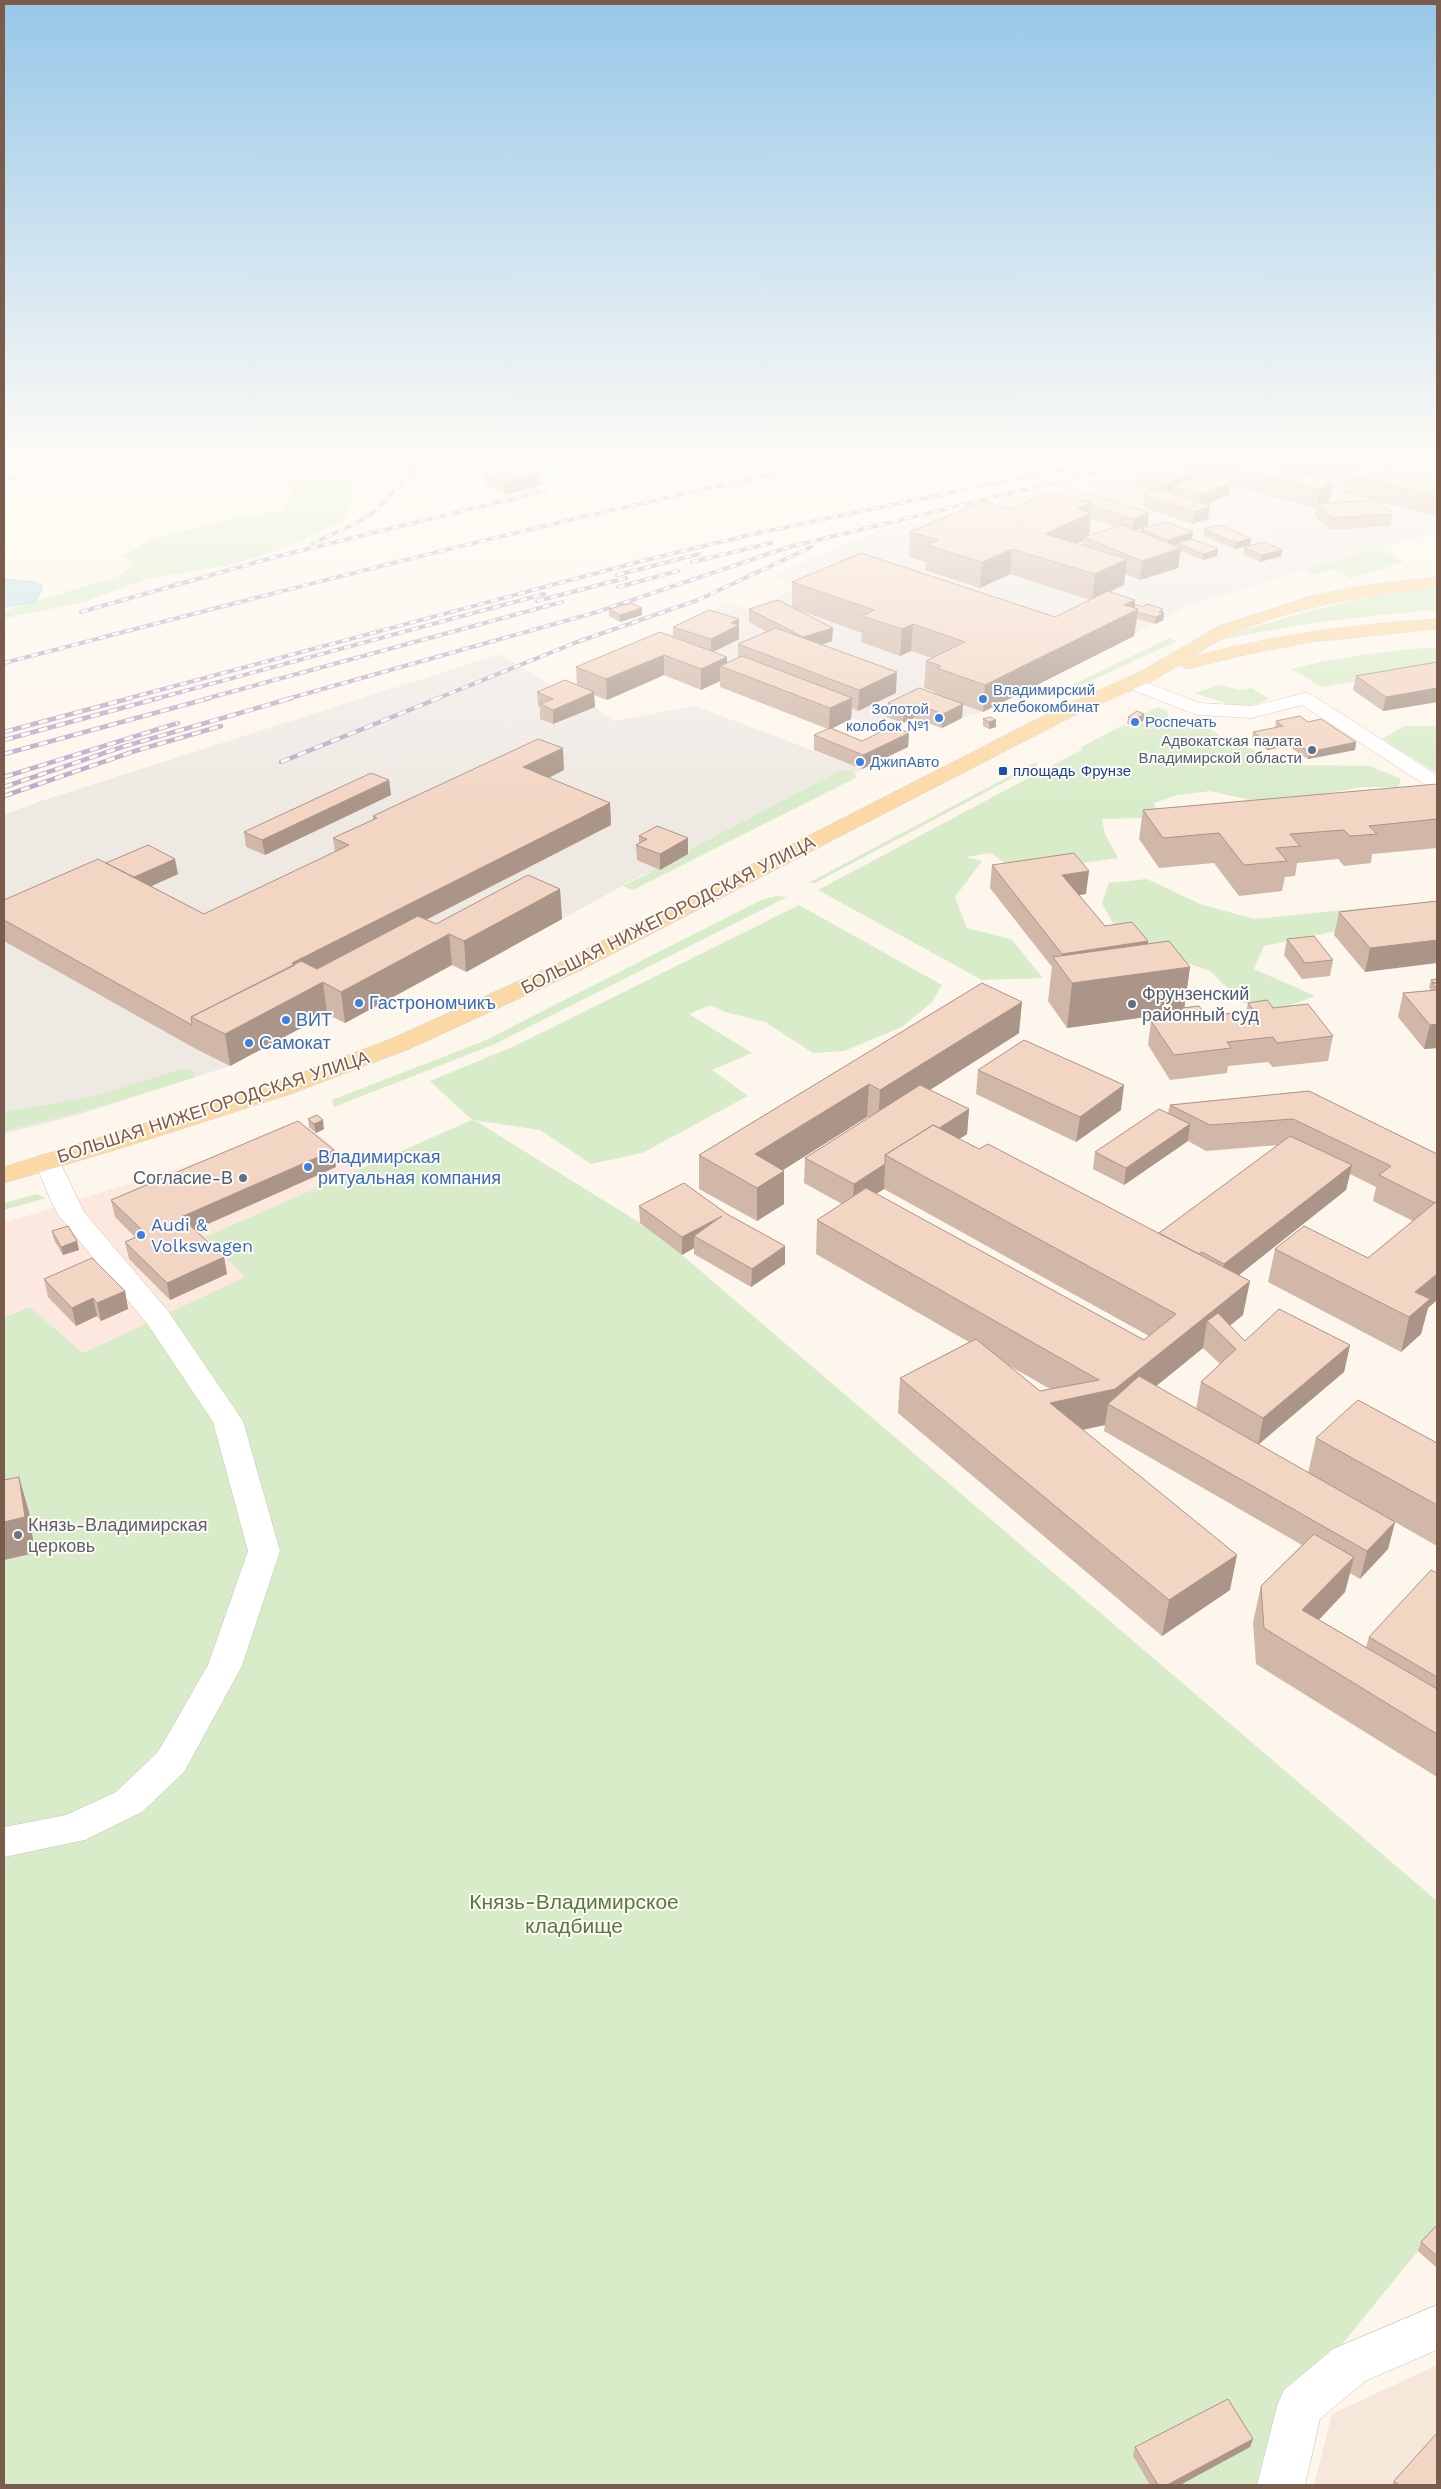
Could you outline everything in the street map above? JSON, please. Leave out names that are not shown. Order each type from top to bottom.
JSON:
[{"type":"main road","points":[[1348,593],[1420,571]]},
{"type":"main road","name":"БОЛЬШАЯ НИЖЕГОРОДСКАЯ УЛИЦА","points":[[1139,680],[1224,630],[1308,602],[1348,593],[1437,582]]},
{"type":"main road","name":"БОЛЬШАЯ НИЖЕГОРОДСКАЯ УЛИЦА","points":[[4,1175],[281,1089],[400,1044],[573,965],[1066,712],[1139,680],[1222,654],[1278,641],[1353,631],[1437,624]]},
{"type":"street","points":[[1139,680],[1196,709],[1252,712],[1305,699],[1437,784]]},
{"type":"street","points":[[4,1842],[72,1829],[129,1802],[171,1762],[224,1666],[264,1551],[228,1421],[158,1318],[73,1216],[63,1199],[48,1162]]},
{"type":"street","points":[[1281,2485],[1300,2406],[1349,2365],[1437,2327]]},
{"type":"shaded area","name":"Владимирский хлебокомбинат","points":[[784,571],[1299,571],[1188,606],[983,712],[962,718],[942,728],[914,718],[903,723],[891,719],[875,726],[652,644],[728,603],[747,609],[799,588],[773,577]]},
{"type":"shaded area","points":[[500,654],[565,694],[595,707],[613,721],[695,706],[862,769],[688,854],[660,870],[642,875],[562,919],[197,1049],[230,1066],[78,1115],[4,1134],[4,815],[38,802]]},
{"type":"shaded area","points":[[309,1127],[361,1169],[206,1237],[246,1277],[83,1353],[30,1307],[4,1318],[4,1223]]},
{"type":"shaded area","points":[[1437,2365],[1437,2485],[1314,2485],[1332,2414]]},
{"type":"green space","points":[[126,571],[193,571],[146,579],[84,602],[6,618],[4,611],[119,576]]},
{"type":"green space","points":[[1306,571],[1324,571],[1315,574]]},
{"type":"green space","points":[[1335,571],[1374,571],[1351,578]]},
{"type":"green space","points":[[1437,587],[1437,610],[1331,621],[1226,639],[1221,637],[1328,607],[1381,595]]},
{"type":"green space","points":[[1169,638],[1177,641],[1052,699],[1052,695]]},
{"type":"green space","points":[[1437,647],[1437,666],[1322,687],[1292,669],[1364,655]]},
{"type":"green space","points":[[1220,685],[1240,690],[1252,688],[1269,699],[1243,709],[1194,693]]},
{"type":"green space","points":[[1158,707],[1167,711],[1170,726],[1211,729],[1224,739],[1294,765],[1370,766],[1401,779],[1398,787],[1362,787],[1312,796],[1250,800],[1210,791],[1177,795],[1154,803],[1158,813],[1141,818],[1102,819],[1105,834],[1118,858],[1031,870],[1007,865],[991,853],[966,857],[982,861],[955,897],[967,928],[1011,939],[1043,978],[982,980],[818,890],[1083,749],[1080,748],[1123,725],[1135,728],[1146,721],[1136,718]]},
{"type":"green space","points":[[1404,726],[1437,726],[1437,773],[1382,739]]},
{"type":"green space","points":[[1036,762],[1037,765],[815,883],[808,883]]},
{"type":"green space","points":[[840,771],[853,771],[857,777],[633,890],[623,886],[688,854],[691,849]]},
{"type":"green space","points":[[1147,879],[1200,904],[1254,919],[1373,907],[1384,917],[1361,926],[1264,946],[1254,969],[1315,996],[1274,1012],[1242,1002],[1210,971],[1158,953],[1118,933],[1102,903],[1109,883]]},
{"type":"green space","points":[[776,896],[787,897],[495,1044],[334,1107],[332,1100],[484,1041],[761,900]]},
{"type":"green space","name":"Князь-Владимирское кладбище","points":[[799,905],[942,985],[932,1002],[902,1027],[844,1051],[813,1053],[765,1022],[725,1012],[711,1005],[689,1014],[752,1053],[712,1070],[748,1096],[642,1153],[591,1164],[540,1130],[474,1120],[640,1223],[682,1255],[1437,1901],[1437,2231],[1418,2251],[1334,2354],[1283,2407],[1265,2485],[4,2485],[4,1318],[30,1307],[83,1353],[245,1277],[205,1237],[472,1120],[430,1081],[515,1046]]},
{"type":"green space","points":[[185,1068],[196,1072],[193,1078],[85,1111],[4,1131],[4,1112],[96,1096]]},
{"type":"green space","points":[[37,1194],[46,1198],[4,1210],[4,1203]]},
{"type":"water","points":[[4,579],[35,582],[43,586],[36,602],[4,607]]},
{"type":"building","points":[[818,571],[916,571],[1055,617],[1108,591],[1135,600],[1124,605],[1138,609],[985,685],[937,668],[941,666],[926,661],[965,642],[913,624],[902,629],[862,616],[874,610],[792,582]]},
{"type":"building","points":[[1086,571],[1101,571],[1095,574]]},
{"type":"building","points":[[778,600],[833,628],[803,637],[749,609]]},
{"type":"building","points":[[631,603],[642,608],[620,615],[609,609]]},
{"type":"building","points":[[1135,604],[1142,607],[1147,604],[1163,609],[1159,612],[1164,613],[1156,617],[1137,612],[1138,609],[1134,608]]},
{"type":"building","points":[[709,610],[739,619],[731,623],[739,625],[711,639],[673,627]]},
{"type":"building","points":[[776,628],[897,672],[859,690],[738,644]]},
{"type":"building","points":[[660,632],[727,657],[701,669],[664,655],[606,679],[576,667]]},
{"type":"building","points":[[742,656],[852,698],[830,708],[720,666]]},
{"type":"building","points":[[1437,662],[1437,688],[1386,697],[1356,676]]},
{"type":"building","points":[[565,680],[594,692],[553,710],[540,704],[553,699],[537,692]]},
{"type":"building","points":[[919,688],[963,704],[943,714],[915,704],[904,709],[888,703]]},
{"type":"building","points":[[1137,711],[1144,714],[1135,719],[1128,717]]},
{"type":"building","points":[[1300,716],[1308,722],[1321,719],[1356,742],[1309,752],[1289,739],[1268,743],[1253,732],[1283,726],[1276,721]]},
{"type":"building","points":[[990,717],[996,720],[989,722],[983,719]]},
{"type":"building","points":[[893,726],[909,733],[863,755],[814,735],[830,728],[862,741]]},
{"type":"building","points":[[538,739],[563,748],[523,767],[610,803],[292,963],[295,965],[191,1017],[192,1025],[4,920],[4,900],[98,859],[204,914],[349,845],[333,838],[377,818],[373,816]]},
{"type":"building","points":[[371,773],[389,780],[262,840],[244,832]]},
{"type":"building","points":[[1437,784],[1437,819],[1369,826],[1377,834],[1350,836],[1344,830],[1290,834],[1300,846],[1276,848],[1287,861],[1244,865],[1219,833],[1163,838],[1143,810]]},
{"type":"building","points":[[657,826],[688,838],[660,854],[636,845],[647,839],[639,836]]},
{"type":"building","points":[[148,845],[175,859],[134,877],[106,863]]},
{"type":"building","points":[[1074,853],[1089,871],[1062,875],[1105,926],[1132,922],[1148,941],[1062,954],[992,865]]},
{"type":"building","points":[[528,875],[560,889],[464,941],[449,934],[341,992],[323,982],[225,1034],[191,1017],[301,961],[317,969],[418,916],[436,924]]},
{"type":"building","points":[[1437,901],[1437,940],[1370,948],[1339,912]]},
{"type":"building","points":[[1314,936],[1333,960],[1305,963],[1287,939]]},
{"type":"building","points":[[1169,941],[1190,967],[1072,983],[1053,957]]},
{"type":"building","points":[[1437,979],[1437,983],[1431,980]]},
{"type":"building","points":[[982,983],[1022,1002],[880,1090],[869,1084],[755,1154],[784,1171],[757,1188],[699,1155]]},
{"type":"building","points":[[1437,990],[1437,1024],[1430,1025],[1403,993]]},
{"type":"building","points":[[1267,1000],[1273,1008],[1308,1004],[1333,1036],[1277,1043],[1273,1037],[1227,1042],[1231,1048],[1174,1055],[1151,1021],[1188,1017],[1182,1008],[1199,1006],[1206,1016],[1254,1011],[1248,1003]]},
{"type":"building","points":[[1024,1040],[1124,1085],[1080,1117],[978,1070]]},
{"type":"building","points":[[920,1085],[969,1109],[939,1128],[933,1125],[885,1155],[885,1164],[854,1184],[805,1158]]},
{"type":"building","points":[[1309,1091],[1437,1154],[1437,1201],[1435,1203],[1379,1175],[1391,1166],[1293,1119],[1210,1125],[1170,1105]]},
{"type":"building","points":[[1159,1109],[1190,1124],[1126,1168],[1095,1152]]},
{"type":"building","points":[[317,1115],[323,1120],[314,1124],[308,1119]]},
{"type":"building","points":[[298,1121],[334,1150],[181,1217],[224,1257],[167,1283],[125,1242],[145,1233],[111,1200]]},
{"type":"building","points":[[933,1125],[979,1149],[988,1144],[1250,1281],[1115,1389],[1050,1403],[1237,1555],[1169,1600],[900,1378],[976,1339],[1040,1391],[1099,1380],[817,1220],[866,1188],[1144,1340],[1176,1314],[885,1155]]},
{"type":"building","points":[[1290,1136],[1352,1165],[1224,1264],[1202,1252],[1199,1254],[1159,1233]]},
{"type":"building","points":[[684,1183],[727,1214],[785,1246],[752,1269],[694,1236],[722,1216],[682,1237],[639,1206]]},
{"type":"building","points":[[1437,1201],[1437,1274],[1415,1292],[1430,1299],[1409,1317],[1275,1249],[1304,1226],[1368,1258]]},
{"type":"building","points":[[68,1226],[77,1241],[61,1247],[52,1231]]},
{"type":"building","points":[[92,1258],[125,1291],[97,1303],[93,1298],[72,1308],[44,1279]]},
{"type":"building","points":[[1279,1309],[1350,1345],[1263,1418],[1201,1382],[1236,1349],[1207,1321],[1218,1313],[1245,1341]]},
{"type":"building","points":[[1139,1376],[1395,1522],[1367,1551],[1108,1404]]},
{"type":"building","points":[[1358,1400],[1437,1443],[1437,1505],[1316,1438]]},
{"type":"building","points":[[19,1477],[25,1517],[4,1522],[4,1480]]},
{"type":"building","points":[[1314,1534],[1354,1557],[1302,1610],[1437,1689],[1437,1734],[1264,1628],[1261,1586]]},
{"type":"building","points":[[1431,1570],[1437,1573],[1437,1677],[1369,1637]]},
{"type":"building","points":[[1437,2225],[1437,2256],[1421,2242]]},
{"type":"building","points":[[1228,2399],[1253,2439],[1167,2485],[1158,2485],[1135,2447]]},
{"type":"building","points":[[1437,2433],[1437,2485],[1399,2485],[1394,2481]]},
{"type":"railway","points":[[81,612],[225,571]]},
{"type":"railway","points":[[4,663],[361,571]]},
{"type":"railway","points":[[126,699],[604,571]]},
{"type":"railway","points":[[617,575],[632,571]]},
{"type":"railway","points":[[618,587],[677,571]]},
{"type":"railway","points":[[287,699],[597,612],[718,571]]},
{"type":"railway","points":[[436,699],[577,642],[698,600],[760,571]]},
{"type":"railway","points":[[537,601],[626,578]]},
{"type":"railway","points":[[155,699],[544,594]]},
{"type":"railway","points":[[205,699],[562,602]]},
{"type":"railway","points":[[4,732],[131,698]]},
{"type":"railway","points":[[4,740],[159,698]]},
{"type":"railway","points":[[4,754],[210,698]]},
{"type":"railway","points":[[4,787],[122,747],[292,698]]},
{"type":"railway","points":[[281,762],[439,698]]},
{"type":"railway","points":[[4,777],[178,723]]},
{"type":"railway","points":[[4,796],[135,751],[221,726]]},
{"type":"place","name":"Владимирский хлебокомбинат","points":[[983,699]]},
{"type":"place","name":"Золотой колобок №1","points":[[939,718]]},
{"type":"place","name":"Роспечать","points":[[1135,722]]},
{"type":"place","name":"Адвокатская палата Владимирской области","points":[[1312,750]]},
{"type":"place","name":"ДжипАвто","points":[[860,762]]},
{"type":"place","name":"площадь Фрунзе","points":[[1003,771]]},
{"type":"place","name":"Гастрономчикъ","points":[[359,1003]]},
{"type":"place","name":"Фрунзенский районный суд","points":[[1132,1004]]},
{"type":"place","name":"ВИТ","points":[[286,1020]]},
{"type":"place","name":"Самокат","points":[[249,1043]]},
{"type":"place","name":"Владимирская ритуальная компания","points":[[308,1167]]},
{"type":"place","name":"Согласие-В","points":[[243,1178]]},
{"type":"place","name":"Audi & Volkswagen","points":[[141,1235]]},
{"type":"place","name":"Князь-Владимирская церковь","points":[[18,1535]]}]
